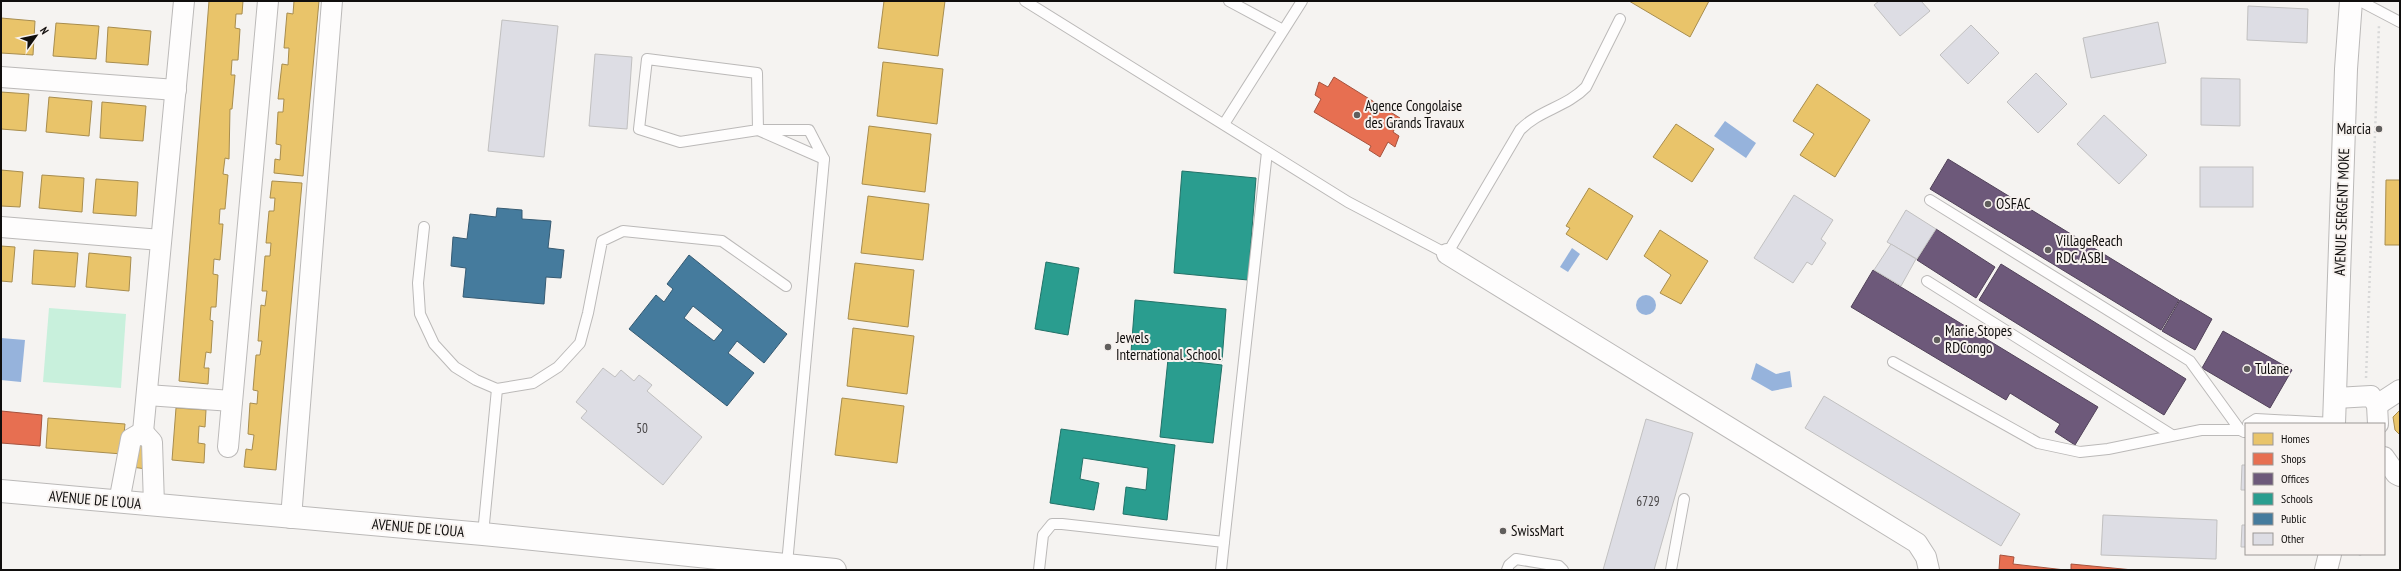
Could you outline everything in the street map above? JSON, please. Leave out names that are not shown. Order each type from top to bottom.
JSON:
[{"type":"main road","name":"AVENUE SERGENT MOKE","points":[[2334,423],[2346,77],[2351,1]]},
{"type":"main road","name":"AVENUE DE L’OUA","points":[[1,491],[483,534],[835,570]]},
{"type":"main road","points":[[2326,570],[2330,555]]},
{"type":"main road","points":[[2334,555],[2336,570]]},
{"type":"street","points":[[154,505],[152,442],[143,432],[184,1]]},
{"type":"street","points":[[228,447],[268,1]]},
{"type":"street","points":[[291,518],[332,1]]},
{"type":"street","points":[[1,77],[176,90]]},
{"type":"street","points":[[1,227],[161,240]]},
{"type":"street","points":[[1447,254],[1917,543],[1926,557],[1929,570]]},
{"type":"street","points":[[2336,398],[2373,408],[2400,390]]},
{"type":"street","points":[[147,395],[232,401]]},
{"type":"street","points":[[119,502],[131,439],[143,432]]},
{"type":"street","points":[[2385,458],[2396,474],[2400,476]]},
{"type":"lane","points":[[1025,1],[1348,202],[1447,254],[1520,130],[1530,119],[1578,95],[1586,87],[1620,19]]},
{"type":"lane","points":[[1229,1],[1283,30]]},
{"type":"lane","points":[[1224,124],[1302,1]]},
{"type":"lane","points":[[2360,1],[2400,22]]},
{"type":"lane","points":[[758,130],[757,73],[647,59],[640,129],[680,142],[758,130],[809,130],[824,159],[787,564]]},
{"type":"lane","points":[[758,130],[824,159]]},
{"type":"lane","points":[[1221,570],[1267,152]]},
{"type":"lane","points":[[1930,200],[2190,361],[2245,428]]},
{"type":"lane","points":[[424,226],[418,283],[420,314],[434,344],[455,367],[476,380],[497,389],[533,383],[558,367],[580,343],[588,313],[602,241],[623,231],[722,241],[786,286]]},
{"type":"lane","points":[[1927,281],[2172,435]]},
{"type":"lane","points":[[1893,362],[2038,443],[2080,452],[2094,451],[2201,430],[2245,428]]},
{"type":"lane","points":[[483,534],[497,389]]},
{"type":"lane","points":[[2251,423],[2256,419],[2334,423]]},
{"type":"lane","points":[[1670,570],[1684,499]]},
{"type":"lane","points":[[1039,570],[1043,535],[1052,524],[1224,542]]},
{"type":"lane","points":[[1507,570],[1509,565],[1516,559],[1559,566],[1563,570]]},
{"type":"path","points":[[2373,408],[2380,11]]},
{"type":"green space","points":[[49,308],[126,314],[121,388],[43,382]]},
{"type":"water","points":[[1725,121],[1756,143],[1746,158],[1714,136]]},
{"type":"water","points":[[1572,248],[1580,254],[1568,272],[1560,267]]},
{"type":"water","points":[[1646,295],[1653,298],[1656,305],[1653,312],[1646,315],[1639,312],[1636,305],[1639,298]]},
{"type":"water","points":[[1,338],[25,340],[21,382],[1,380]]},
{"type":"water","points":[[1756,363],[1776,374],[1790,371],[1792,387],[1772,391],[1751,379]]},
{"type":"building: Homes","points":[[209,1],[243,1],[242,14],[236,14],[235,28],[240,29],[238,60],[232,60],[231,75],[235,75],[232,109],[230,109],[229,159],[225,158],[223,174],[228,175],[225,209],[220,209],[219,224],[223,224],[220,260],[214,259],[213,274],[218,275],[216,307],[211,307],[210,320],[213,321],[211,353],[206,352],[204,368],[209,368],[208,384],[179,381]]},
{"type":"building: Homes","points":[[294,1],[319,1],[303,176],[274,173],[275,159],[280,160],[281,145],[276,144],[278,112],[283,112],[284,99],[278,99],[282,64],[288,65],[289,48],[284,48],[287,13],[293,14]]},
{"type":"building: Homes","points":[[884,1],[945,1],[938,56],[878,48]]},
{"type":"building: Homes","points":[[1629,1],[1709,1],[1690,37]]},
{"type":"building: Homes","points":[[1,18],[35,21],[33,55],[1,53]]},
{"type":"building: Homes","points":[[56,23],[99,26],[96,59],[53,56]]},
{"type":"building: Homes","points":[[108,27],[151,31],[148,65],[106,62]]},
{"type":"building: Homes","points":[[883,62],[943,69],[937,124],[877,116]]},
{"type":"building: Homes","points":[[1817,84],[1870,120],[1835,177],[1800,155],[1814,134],[1793,121]]},
{"type":"building: Homes","points":[[1,92],[29,94],[26,131],[1,129]]},
{"type":"building: Homes","points":[[49,97],[92,101],[89,136],[46,132]]},
{"type":"building: Homes","points":[[102,102],[146,106],[143,141],[100,138]]},
{"type":"building: Homes","points":[[1676,124],[1714,149],[1692,182],[1653,157]]},
{"type":"building: Homes","points":[[869,126],[931,134],[925,192],[862,184]]},
{"type":"building: Homes","points":[[1,170],[23,172],[20,207],[1,206]]},
{"type":"building: Homes","points":[[42,175],[84,178],[82,212],[39,208]]},
{"type":"building: Homes","points":[[96,179],[138,182],[136,216],[93,213]]},
{"type":"building: Homes","points":[[2386,180],[2400,180],[2400,245],[2385,245]]},
{"type":"building: Homes","points":[[272,181],[302,183],[276,470],[244,467],[246,449],[252,450],[254,435],[248,434],[250,403],[257,404],[258,391],[253,390],[256,355],[260,355],[262,341],[258,341],[261,305],[265,306],[267,291],[262,291],[265,256],[270,256],[271,243],[266,243],[269,211],[274,211],[275,198],[270,198]]},
{"type":"building: Homes","points":[[1589,188],[1633,216],[1607,260],[1566,234],[1570,228],[1566,226]]},
{"type":"building: Homes","points":[[868,196],[929,204],[923,260],[861,253]]},
{"type":"building: Homes","points":[[1660,230],[1708,261],[1681,304],[1660,293],[1671,275],[1644,256]]},
{"type":"building: Homes","points":[[1,246],[15,247],[12,282],[1,281]]},
{"type":"building: Homes","points":[[34,250],[78,253],[75,287],[32,284]]},
{"type":"building: Homes","points":[[89,253],[131,257],[129,291],[86,287]]},
{"type":"building: Homes","points":[[855,263],[914,270],[908,327],[848,319]]},
{"type":"building: Homes","points":[[853,328],[914,336],[907,394],[847,386]]},
{"type":"building: Homes","points":[[842,398],[904,406],[897,463],[835,455]]},
{"type":"building: Homes","points":[[176,408],[206,410],[205,427],[199,426],[198,443],[205,444],[204,463],[172,460]]},
{"type":"building: Homes","points":[[2400,410],[2400,435],[2395,430],[2393,417]]},
{"type":"building: Homes","points":[[48,418],[125,424],[122,454],[46,448]]},
{"type":"building: Homes","points":[[133,444],[148,446],[146,469],[132,467]]},
{"type":"building: Shops","name":"Agence Congolaise des Grands Travaux","points":[[1334,77],[1400,118],[1393,132],[1399,136],[1395,147],[1388,142],[1380,157],[1369,150],[1371,146],[1314,112],[1321,99],[1315,95],[1319,82],[1328,87]]},
{"type":"building: Shops","points":[[1,411],[42,415],[40,446],[1,443]]},
{"type":"building: Shops","points":[[2000,555],[2014,557],[2013,564],[2065,570],[1999,570]]},
{"type":"building: Shops","points":[[2071,564],[2133,570],[2071,570]]},
{"type":"building: Offices","points":[[1948,159],[2179,300],[2161,330],[1930,189]]},
{"type":"building: Offices","points":[[1936,229],[1995,267],[1976,298],[1917,260]]},
{"type":"building: Offices","points":[[2001,264],[2186,379],[2164,415],[1979,300]]},
{"type":"building: Offices","points":[[1873,270],[2098,407],[2075,445],[2055,432],[2060,424],[2010,393],[2006,400],[1851,307]]},
{"type":"building: Offices","points":[[2180,300],[2212,319],[2195,350],[2162,331]]},
{"type":"building: Offices","name":"Tulane","points":[[2223,331],[2292,370],[2270,408],[2202,368]]},
{"type":"building: Schools","points":[[1182,171],[1256,178],[1248,280],[1174,273]]},
{"type":"building: Schools","points":[[1046,262],[1079,268],[1068,335],[1035,329]]},
{"type":"building: Schools","points":[[1135,300],[1226,309],[1222,361],[1131,352]]},
{"type":"building: Schools","points":[[1168,359],[1222,365],[1213,443],[1160,437]]},
{"type":"building: Schools","points":[[1061,429],[1175,445],[1167,520],[1123,514],[1126,487],[1146,490],[1148,468],[1083,458],[1080,479],[1099,483],[1094,510],[1050,503]]},
{"type":"building: Public","points":[[497,208],[522,210],[522,219],[551,221],[548,248],[564,250],[561,278],[546,277],[544,304],[463,297],[466,268],[451,266],[453,237],[467,239],[470,214],[496,217]]},
{"type":"building: Public","points":[[689,255],[787,334],[764,363],[737,341],[728,353],[754,373],[727,406],[629,329],[656,295],[664,302],[673,289],[667,284]],"holes":[[[693,306],[723,330],[714,341],[684,318]]]},
{"type":"building: Other","points":[[1879,1],[1921,1],[1930,11],[1900,36],[1874,5]]},
{"type":"building: Other","points":[[2248,6],[2308,9],[2307,43],[2247,40]]},
{"type":"building: Other","points":[[502,20],[558,26],[544,157],[488,151]]},
{"type":"building: Other","points":[[2158,22],[2166,63],[2091,78],[2083,38]]},
{"type":"building: Other","points":[[1971,25],[1999,53],[1968,84],[1940,55]]},
{"type":"building: Other","points":[[595,54],[632,57],[627,129],[589,126]]},
{"type":"building: Other","points":[[2036,73],[2067,104],[2038,133],[2007,102]]},
{"type":"building: Other","points":[[2201,78],[2240,79],[2240,126],[2201,125]]},
{"type":"building: Other","points":[[2104,115],[2147,155],[2119,184],[2077,144]]},
{"type":"building: Other","points":[[2200,167],[2253,167],[2253,207],[2200,207]]},
{"type":"building: Other","points":[[1794,195],[1833,220],[1821,239],[1826,243],[1812,265],[1807,262],[1793,283],[1754,258]]},
{"type":"building: Other","points":[[1906,210],[1936,229],[1917,259],[1887,242]]},
{"type":"building: Other","points":[[1891,244],[1916,259],[1901,286],[1874,270]]},
{"type":"building: Other","points":[[603,368],[615,377],[621,370],[634,381],[639,375],[652,385],[647,391],[702,437],[663,485],[581,418],[587,411],[576,402]]},
{"type":"building: Other","points":[[1824,396],[2020,514],[2001,546],[1805,428]]},
{"type":"building: Other","points":[[1646,419],[1693,433],[1654,570],[1603,570]]},
{"type":"building: Other","points":[[2242,465],[2245,465],[2245,490],[2241,490]]},
{"type":"building: Other","points":[[2103,515],[2217,520],[2216,559],[2101,555]]},
{"type":"building: Other","points":[[2242,525],[2245,525],[2245,547],[2241,547]]},
{"type":"place","name":"Agence Congolaise des Grands Travaux","points":[[1357,115]]},
{"type":"place","name":"Marcia","points":[[2379,129]]},
{"type":"place","name":"OSFAC","points":[[1988,204]]},
{"type":"place","name":"VillageReach RDC ASBL","points":[[2048,250]]},
{"type":"place","name":"Marie Stopes RDCongo","points":[[1937,340]]},
{"type":"place","name":"Jewels International School","points":[[1108,347]]},
{"type":"place","name":"Tulane","points":[[2247,369]]},
{"type":"place","name":"SwissMart","points":[[1503,531]]}]
